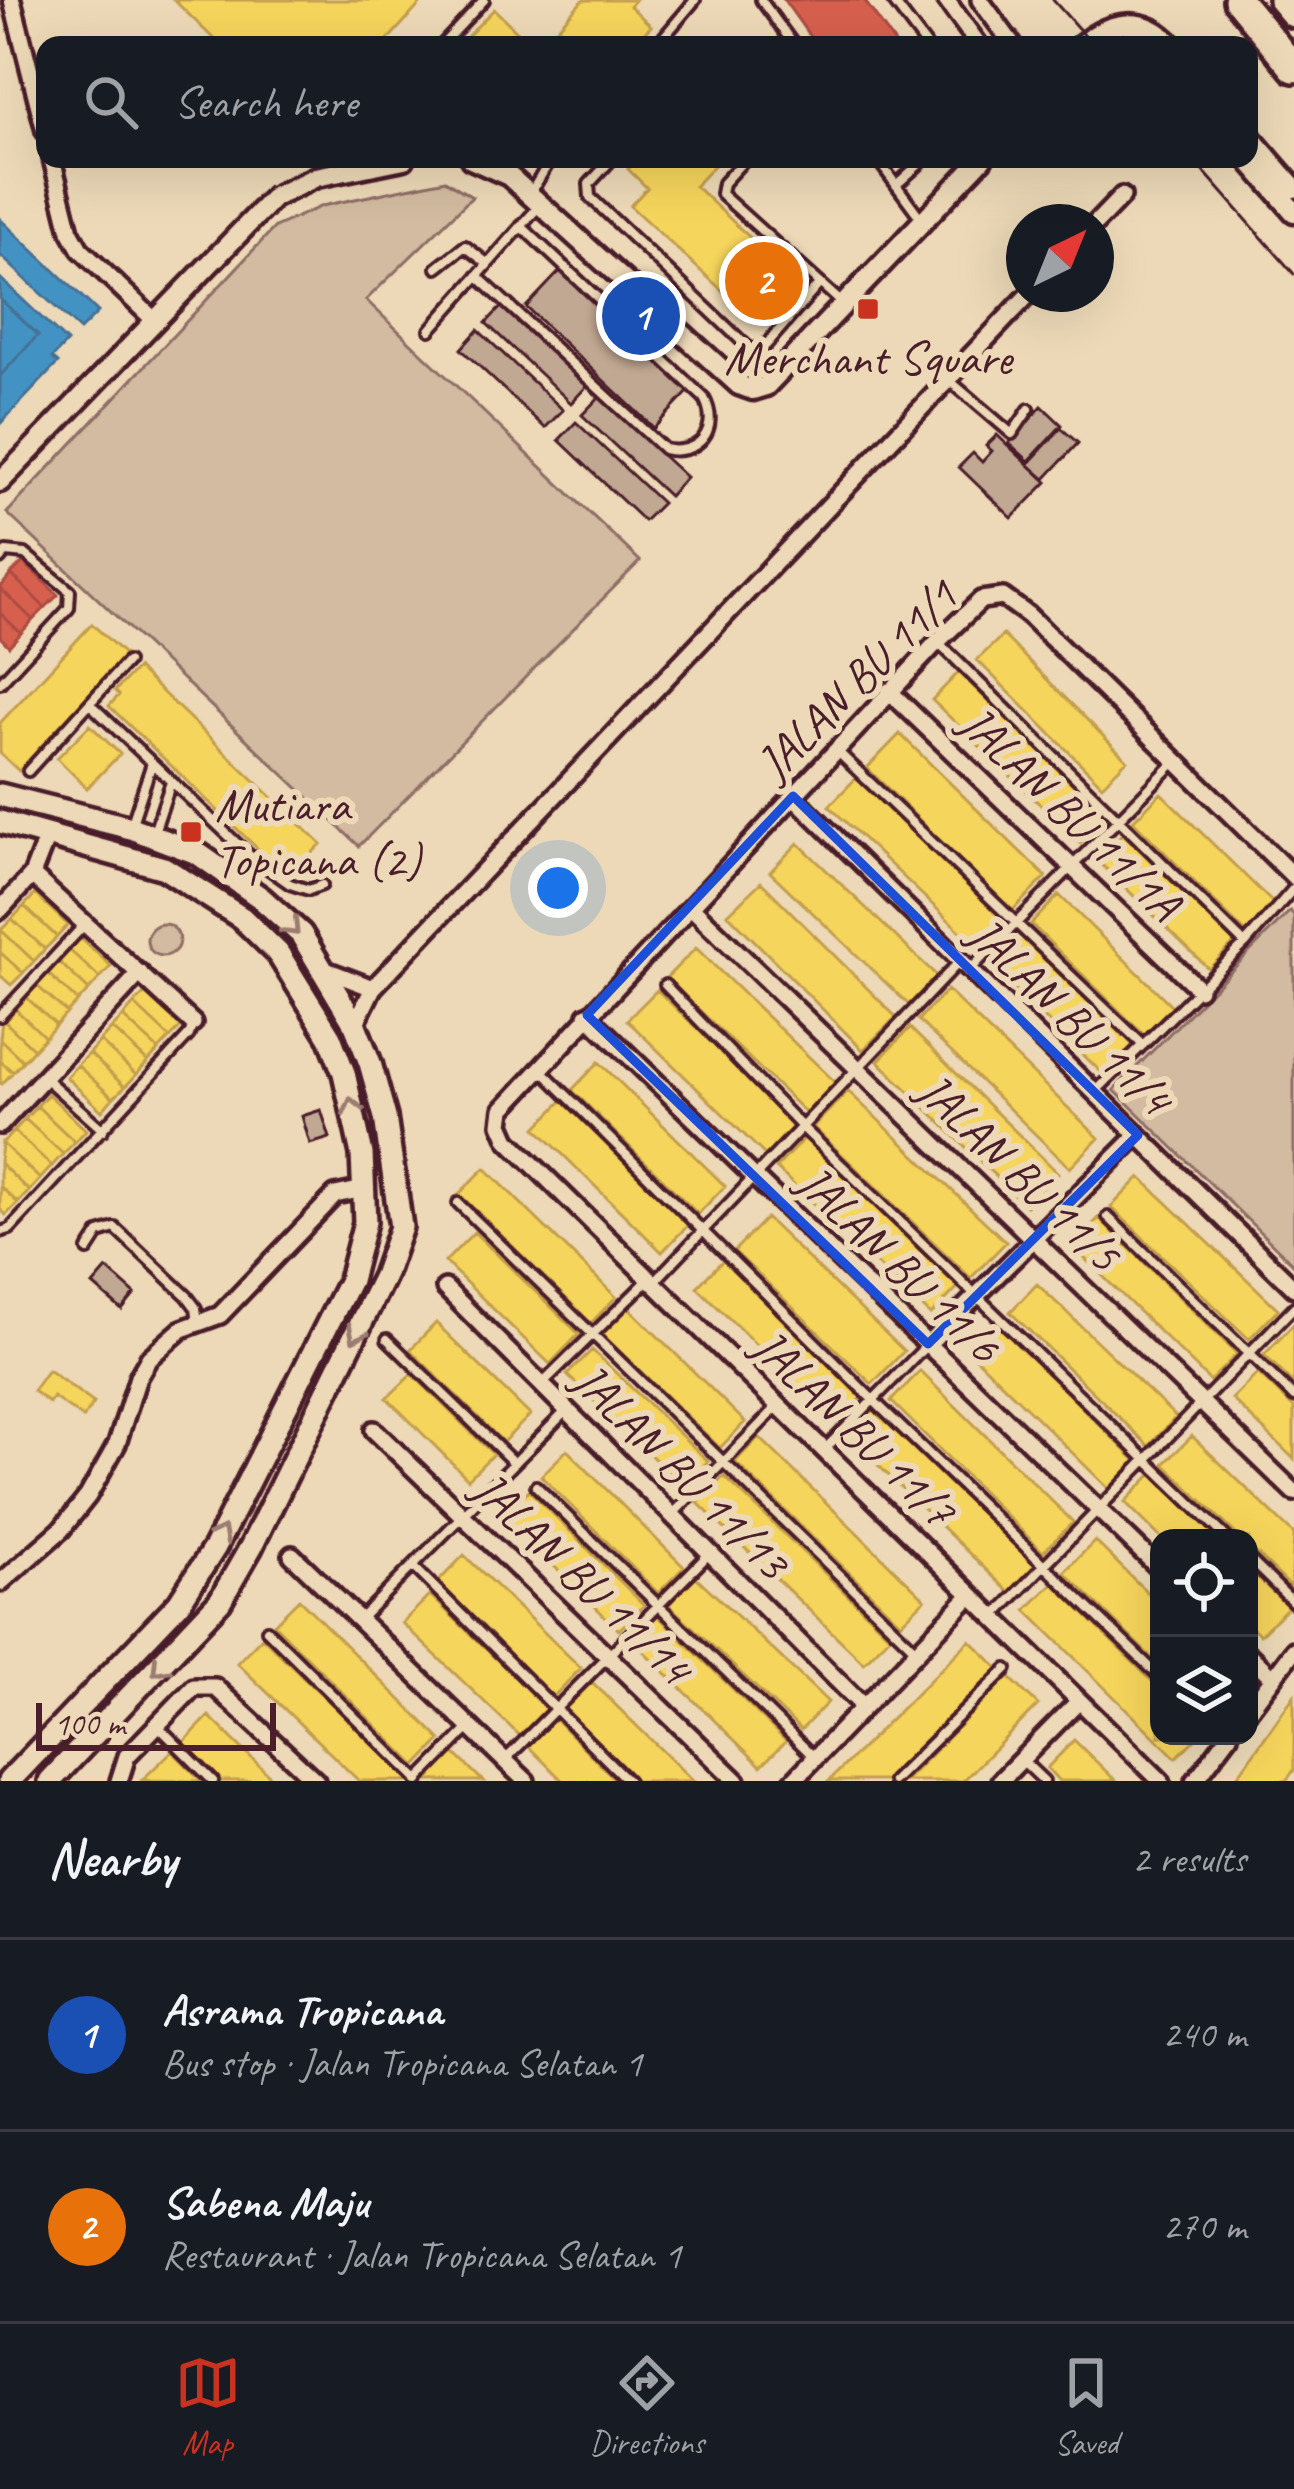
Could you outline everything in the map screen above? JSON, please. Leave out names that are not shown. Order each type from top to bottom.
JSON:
[{"type":"highway","points":[[1238,0],[1294,68]]},
{"type":"highway","points":[[1283,0],[1294,13]]},
{"type":"main road","points":[[0,795],[131,828],[196,853],[261,898],[301,934],[355,1025],[386,1117],[401,1226],[385,1276],[220,1601],[50,1781]]},
{"type":"main road","points":[[0,822],[164,868],[242,918],[278,953],[330,1037],[344,1073],[356,1119],[364,1184],[364,1222],[350,1280],[215,1547],[179,1603],[9,1781]]},
{"type":"main road","points":[[364,1184],[378,1184],[394,1171]]},
{"type":"main road","points":[[364,1222],[386,1214],[401,1226]]},
{"type":"street","points":[[12,0],[36,95]]},
{"type":"street","points":[[946,0],[972,36]]},
{"type":"street","points":[[980,0],[1006,36]]},
{"type":"street","points":[[1092,36],[1118,22],[1144,25],[1159,36]]},
{"type":"street","points":[[1258,146],[1294,188]]},
{"type":"street","points":[[54,168],[70,231],[80,249],[153,319]]},
{"type":"street","points":[[0,482],[274,197],[316,177],[360,168]]},
{"type":"street","points":[[491,168],[509,176],[739,385],[753,390],[766,386],[973,168]]},
{"type":"street","points":[[1256,168],[1294,212]]},
{"type":"street","points":[[1114,204],[1121,196]]},
{"type":"street","points":[[355,1025],[373,988],[1012,312]]},
{"type":"street","name":"JALAN BU 11/1","points":[[501,1124],[503,1109],[587,1015],[889,691],[981,600],[1004,598],[1028,615],[1294,877]]},
{"type":"street","name":"JALAN BU 11/1A","points":[[889,691],[1198,989]]},
{"type":"street","name":"JALAN BU 11/4","points":[[793,796],[1293,1287]]},
{"type":"street","points":[[0,910],[32,875],[48,835]]},
{"type":"street","points":[[32,875],[193,1023]]},
{"type":"street","name":"JALAN BU 11/5","points":[[691,907],[1294,1492]]},
{"type":"street","points":[[323,969],[373,988]]},
{"type":"street","points":[[0,1126],[140,973]]},
{"type":"street","name":"JALAN BU 11/6","points":[[587,1015],[1150,1559]]},
{"type":"street","name":"JALAN BU 11/7","points":[[501,1124],[508,1140],[1161,1781]]},
{"type":"street","points":[[928,1344],[1138,1135]]},
{"type":"street","points":[[1,1579],[61,1530],[88,1496],[117,1444],[138,1377],[149,1358],[182,1328],[220,1315],[335,1195],[364,1184]]},
{"type":"street","name":"JALAN BU 11/13","points":[[445,1288],[864,1707]]},
{"type":"street","name":"JALAN BU 11/14","points":[[374,1430],[737,1781]]},
{"type":"street","points":[[292,1555],[526,1781]]},
{"type":"street","points":[[793,1781],[971,1595]]},
{"type":"street","points":[[1258,1698],[1294,1650]]},
{"type":"street","points":[[1258,1663],[1274,1678]]},
{"type":"street","points":[[119,1781],[127,1756],[194,1687],[215,1687],[238,1704],[316,1781]]},
{"type":"street","points":[[1000,1781],[1079,1701]]},
{"type":"street","points":[[1195,1781],[1220,1745]]},
{"type":"lane","points":[[450,36],[484,0]]},
{"type":"lane","points":[[665,36],[695,0]]},
{"type":"lane","points":[[761,0],[787,36]]},
{"type":"lane","points":[[892,0],[919,36]]},
{"type":"lane","points":[[430,330],[521,226],[545,168]]},
{"type":"lane","points":[[603,168],[590,184],[590,197],[752,350],[766,345],[820,283]]},
{"type":"lane","points":[[737,168],[723,183],[722,194],[842,304]]},
{"type":"lane","points":[[884,168],[923,221]]},
{"type":"lane","points":[[896,185],[915,168]]},
{"type":"lane","points":[[477,276],[664,449],[678,452],[703,440],[711,428],[712,413],[704,398],[521,226]]},
{"type":"lane","points":[[437,268],[465,245],[488,264]]},
{"type":"lane","points":[[948,380],[1012,434],[1029,409]]},
{"type":"lane","points":[[0,559],[6,552],[25,554],[70,591],[69,608],[0,683]]},
{"type":"lane","points":[[937,642],[1245,944]]},
{"type":"lane","points":[[28,771],[127,662]]},
{"type":"lane","points":[[89,704],[272,873],[309,890],[322,885]]},
{"type":"lane","points":[[835,748],[1143,1045]]},
{"type":"lane","points":[[542,1385],[704,1231],[857,1068],[1016,923],[1176,761]]},
{"type":"lane","points":[[131,828],[152,763]]},
{"type":"lane","points":[[153,836],[171,782]]},
{"type":"lane","points":[[1094,1093],[1245,944],[1294,888]]},
{"type":"lane","points":[[0,1016],[86,923]]},
{"type":"lane","points":[[665,985],[802,1127],[1218,1529]]},
{"type":"lane","points":[[0,1232],[10,1229],[103,1130],[189,1035],[193,1023]]},
{"type":"lane","points":[[539,1068],[1150,1667]]},
{"type":"lane","points":[[45,1078],[103,1130]]},
{"type":"lane","points":[[458,1203],[917,1651]]},
{"type":"lane","points":[[1108,1217],[1294,1397]]},
{"type":"lane","points":[[88,1250],[99,1233],[116,1228],[187,1296],[196,1308],[198,1322]]},
{"type":"lane","points":[[994,1617],[1294,1307]]},
{"type":"lane","points":[[387,1339],[514,1463]]},
{"type":"lane","points":[[824,1450],[928,1344]]},
{"type":"lane","points":[[672,1515],[778,1406]]},
{"type":"lane","points":[[360,1619],[567,1410]]},
{"type":"lane","points":[[536,1486],[815,1758]]},
{"type":"lane","points":[[505,1760],[710,1553]]},
{"type":"lane","points":[[413,1566],[628,1781]]},
{"type":"lane","points":[[1258,1568],[1294,1603]]},
{"type":"lane","points":[[267,1630],[418,1781],[470,1727]]},
{"type":"lane","points":[[893,1781],[1007,1669]]},
{"type":"lane","points":[[157,1725],[213,1781]]},
{"type":"lane","points":[[1021,1759],[1044,1781]]},
{"type":"highlighted area","points":[[793,796],[1138,1135],[928,1344],[587,1015]]},
{"type":"shaded area","points":[[445,180],[472,197],[366,300],[640,561],[359,846],[7,513],[275,227],[322,206]]},
{"type":"shaded area","points":[[1290,911],[1294,915],[1294,1265],[1114,1090]]},
{"type":"shaded area","points":[[163,924],[175,928],[179,940],[175,952],[163,956],[151,952],[147,940],[151,928]]},
{"type":"building: Homes","points":[[174,0],[424,0],[391,36],[211,36]]},
{"type":"building: Homes","points":[[583,0],[635,0],[630,6],[651,26],[642,36],[550,36]]},
{"type":"building: Homes","points":[[494,9],[522,36],[468,36]]},
{"type":"building: Homes","points":[[712,168],[695,186],[788,273],[749,315],[630,206],[647,188],[628,169]]},
{"type":"building: Homes","points":[[92,624],[126,656],[19,771],[0,753],[0,723]]},
{"type":"building: Homes","points":[[1003,635],[1127,760],[1102,785],[977,660]]},
{"type":"building: Homes","points":[[137,668],[321,844],[288,878],[109,706],[119,695],[115,691]]},
{"type":"building: Homes","points":[[959,672],[1107,816],[1080,843],[932,700]]},
{"type":"building: Homes","points":[[90,725],[120,754],[87,788],[57,758]]},
{"type":"building: Homes","points":[[900,734],[1046,877],[1012,911],[867,768]]},
{"type":"building: Homes","points":[[858,776],[1008,919],[979,949],[829,806]]},
{"type":"building: Homes","points":[[1161,793],[1274,904],[1246,933],[1133,821]]},
{"type":"building: Homes","points":[[1123,833],[1235,942],[1209,969],[1097,860]]},
{"type":"building: Homes","points":[[798,843],[937,976],[909,1005],[770,872]]},
{"type":"building: Homes","points":[[761,882],[896,1017],[863,1050],[728,914]]},
{"type":"building: Homes","points":[[35,894],[68,925],[57,937],[24,906]]},
{"type":"building: Homes","points":[[1059,895],[1173,1007],[1145,1036],[1031,924]]},
{"type":"building: Homes","points":[[24,906],[57,937],[45,949],[12,919]]},
{"type":"building: Homes","points":[[12,919],[45,949],[34,961],[1,930]]},
{"type":"building: Homes","points":[[1,930],[34,961],[23,973],[0,952]]},
{"type":"building: Homes","points":[[1021,934],[1134,1044],[1104,1075],[990,965]]},
{"type":"building: Homes","points":[[78,936],[111,966],[100,978],[67,948]]},
{"type":"building: Homes","points":[[67,948],[100,978],[89,990],[56,959]]},
{"type":"building: Homes","points":[[696,948],[835,1082],[806,1113],[666,978]]},
{"type":"building: Homes","points":[[0,952],[23,973],[11,985],[0,975]]},
{"type":"building: Homes","points":[[56,959],[89,990],[78,1001],[45,971]]},
{"type":"building: Homes","points":[[45,971],[78,1001],[67,1013],[34,983]]},
{"type":"building: Homes","points":[[34,983],[67,1013],[56,1025],[24,995]]},
{"type":"building: Homes","points":[[657,990],[797,1125],[766,1156],[627,1020]]},
{"type":"building: Homes","points":[[947,990],[1099,1138],[1070,1168],[918,1020]]},
{"type":"building: Homes","points":[[146,992],[182,1026],[170,1038],[134,1004]]},
{"type":"building: Homes","points":[[24,995],[56,1025],[45,1037],[13,1007]]},
{"type":"building: Homes","points":[[134,1004],[170,1038],[159,1050],[123,1017]]},
{"type":"building: Homes","points":[[13,1007],[45,1037],[34,1049],[2,1019]]},
{"type":"building: Homes","points":[[123,1017],[159,1050],[148,1062],[112,1028]]},
{"type":"building: Homes","points":[[2,1019],[34,1049],[23,1061],[0,1039]]},
{"type":"building: Homes","points":[[112,1028],[148,1062],[136,1075],[100,1041]]},
{"type":"building: Homes","points":[[910,1028],[1058,1173],[1026,1206],[878,1061]]},
{"type":"building: Homes","points":[[0,1039],[23,1061],[13,1072],[0,1061]]},
{"type":"building: Homes","points":[[100,1041],[136,1075],[125,1087],[89,1053]]},
{"type":"building: Homes","points":[[89,1053],[125,1087],[113,1098],[77,1065]]},
{"type":"building: Homes","points":[[0,1061],[13,1072],[2,1084],[0,1083]]},
{"type":"building: Homes","points":[[599,1062],[725,1186],[698,1214],[572,1090]]},
{"type":"building: Homes","points":[[77,1065],[113,1098],[102,1111],[66,1077]]},
{"type":"building: Homes","points":[[848,1091],[1006,1242],[971,1278],[813,1127]]},
{"type":"building: Homes","points":[[48,1094],[86,1130],[75,1142],[37,1106]]},
{"type":"building: Homes","points":[[563,1100],[690,1223],[662,1252],[536,1128]]},
{"type":"building: Homes","points":[[37,1106],[75,1142],[63,1154],[25,1119]]},
{"type":"building: Homes","points":[[25,1119],[63,1154],[52,1166],[14,1131]]},
{"type":"building: Homes","points":[[14,1131],[52,1166],[40,1179],[2,1143]]},
{"type":"building: Homes","points":[[806,1136],[962,1283],[931,1315],[776,1168]]},
{"type":"building: Homes","points":[[2,1143],[40,1179],[29,1191],[0,1163]]},
{"type":"building: Homes","points":[[0,1163],[29,1191],[18,1203],[0,1186]]},
{"type":"building: Homes","points":[[485,1168],[616,1297],[591,1323],[459,1194]]},
{"type":"building: Homes","points":[[1140,1177],[1278,1309],[1249,1339],[1111,1207]]},
{"type":"building: Homes","points":[[0,1186],[18,1203],[6,1215],[0,1209]]},
{"type":"building: Homes","points":[[766,1218],[904,1351],[872,1384],[734,1251]]},
{"type":"building: Homes","points":[[1099,1218],[1237,1354],[1210,1381],[1072,1246]]},
{"type":"building: Homes","points":[[474,1232],[579,1334],[550,1364],[445,1262]]},
{"type":"building: Homes","points":[[724,1259],[864,1395],[836,1423],[697,1287]]},
{"type":"building: Homes","points":[[1037,1284],[1176,1417],[1149,1446],[1010,1312]]},
{"type":"building: Homes","points":[[628,1307],[745,1422],[720,1448],[602,1334]]},
{"type":"building: Homes","points":[[436,1323],[530,1415],[503,1442],[410,1350]]},
{"type":"building: Homes","points":[[997,1323],[1137,1462],[1109,1489],[969,1351]]},
{"type":"building: Homes","points":[[1294,1325],[1294,1384],[1264,1355]]},
{"type":"building: Homes","points":[[592,1350],[708,1461],[684,1487],[567,1375]]},
{"type":"building: Homes","points":[[48,1370],[94,1403],[83,1418],[53,1397],[49,1403],[33,1391]]},
{"type":"building: Homes","points":[[920,1371],[1073,1522],[1043,1552],[891,1401]]},
{"type":"building: Homes","points":[[1258,1373],[1294,1408],[1294,1459],[1232,1399]]},
{"type":"building: Homes","points":[[412,1374],[493,1454],[468,1479],[387,1398]]},
{"type":"building: Homes","points":[[873,1408],[1035,1565],[1009,1592],[847,1435]]},
{"type":"building: Homes","points":[[1192,1436],[1294,1534],[1291,1587],[1258,1555],[1258,1529],[1231,1529],[1164,1464]]},
{"type":"building: Homes","points":[[759,1437],[925,1599],[901,1623],[735,1462]]},
{"type":"building: Homes","points":[[567,1450],[684,1567],[658,1593],[541,1476]]},
{"type":"building: Homes","points":[[1152,1474],[1209,1529],[1152,1529],[1125,1502]]},
{"type":"building: Homes","points":[[724,1476],[890,1636],[864,1663],[698,1503]]},
{"type":"building: Homes","points":[[529,1490],[644,1605],[619,1630],[503,1516]]},
{"type":"building: Homes","points":[[1095,1541],[1150,1595],[1150,1656],[1064,1572]]},
{"type":"building: Homes","points":[[464,1555],[581,1668],[553,1697],[437,1583]]},
{"type":"building: Homes","points":[[695,1576],[828,1702],[801,1730],[668,1604]]},
{"type":"building: Homes","points":[[1258,1578],[1288,1607],[1258,1633]]},
{"type":"building: Homes","points":[[1053,1583],[1150,1679],[1150,1732],[1026,1610]]},
{"type":"building: Homes","points":[[430,1595],[547,1708],[520,1736],[402,1623]]},
{"type":"building: Homes","points":[[299,1599],[441,1740],[416,1766],[274,1624]]},
{"type":"building: Homes","points":[[656,1614],[786,1741],[761,1766],[631,1639]]},
{"type":"building: Homes","points":[[262,1637],[410,1780],[359,1781],[237,1663]]},
{"type":"building: Homes","points":[[970,1640],[999,1669],[887,1781],[829,1781]]},
{"type":"building: Homes","points":[[1008,1676],[1038,1705],[963,1781],[905,1781]]},
{"type":"building: Homes","points":[[592,1682],[693,1781],[635,1781],[563,1710]]},
{"type":"building: Homes","points":[[1294,1696],[1294,1770],[1286,1781],[1234,1781]]},
{"type":"building: Homes","points":[[209,1716],[275,1781],[218,1781],[181,1745]]},
{"type":"building: Homes","points":[[555,1719],[617,1781],[563,1781],[528,1746]]},
{"type":"building: Homes","points":[[1074,1740],[1116,1781],[1059,1781],[1047,1768]]},
{"type":"building: Homes","points":[[1163,1745],[1189,1745],[1176,1758]]},
{"type":"building: Homes","points":[[172,1751],[202,1781],[142,1780]]},
{"type":"building: Homes","points":[[453,1752],[483,1781],[426,1781]]},
{"type":"building: Shops","points":[[784,0],[864,0],[890,36],[810,36]]},
{"type":"building: Shops","points":[[23,562],[58,595],[45,608],[11,574]]},
{"type":"building: Shops","points":[[11,574],[45,608],[33,620],[0,588]]},
{"type":"building: Shops","points":[[0,588],[33,620],[21,633],[0,613]]},
{"type":"building: Shops","points":[[0,613],[21,633],[9,646],[0,637]]},
{"type":"building: Schools","points":[[0,219],[98,312],[80,330],[0,255]]},
{"type":"building: Schools","points":[[0,278],[67,342],[52,358],[58,363],[0,424],[0,376],[38,335],[0,299]]},
{"type":"building: Schools","points":[[0,278],[67,342],[52,358],[58,363],[0,424]]},
{"type":"building: Other","points":[[561,270],[689,391],[654,428],[526,307]]},
{"type":"building: Other","points":[[503,305],[588,385],[571,403],[486,323]]},
{"type":"building: Other","points":[[478,330],[563,410],[545,428],[461,349]]},
{"type":"building: Other","points":[[599,397],[686,477],[669,496],[582,415]]},
{"type":"building: Other","points":[[1042,406],[1062,425],[1029,461],[1009,443]]},
{"type":"building: Other","points":[[576,422],[662,503],[644,521],[559,440]]},
{"type":"building: Other","points":[[1061,428],[1078,443],[1045,479],[1028,464]]},
{"type":"building: Other","points":[[997,435],[1047,482],[1012,518],[959,467],[973,453],[982,462],[992,451],[986,446]]},
{"type":"building: Other","points":[[321,1110],[330,1138],[310,1144],[302,1116]]},
{"type":"building: Other","points":[[107,1269],[135,1294],[122,1310],[93,1285]]},
{"type":"tram line","points":[[1053,0],[1085,36]]},
{"type":"tram line","points":[[1201,168],[1294,274]]},
{"type":"place","name":"Sabena Maju","points":[[764,281]]},
{"type":"place","name":"Merchant Square","points":[[868,309]]},
{"type":"place","name":"Asrama Tropicana","points":[[641,316]]},
{"type":"place","name":"Mutiara Topicana (2)","points":[[191,832]]}]
